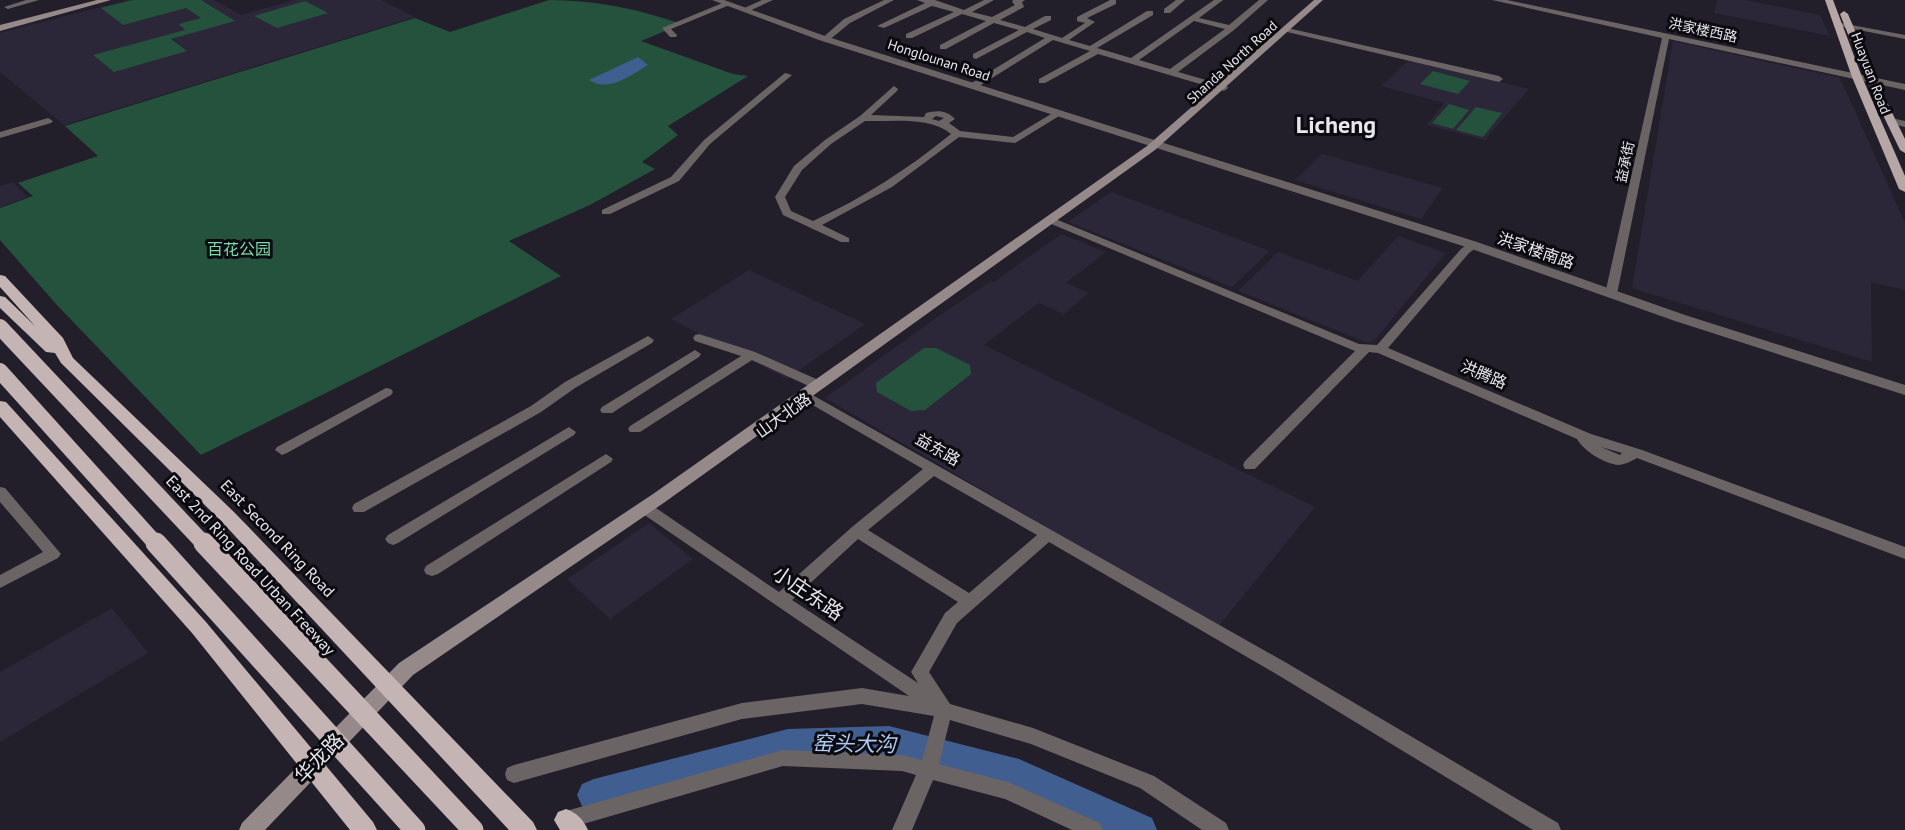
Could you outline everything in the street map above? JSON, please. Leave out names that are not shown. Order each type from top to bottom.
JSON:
[{"type":"highway","name":"East Second Ring Road","points":[[0,279],[58,341],[66,360],[395,681],[486,789],[525,830]]},
{"type":"highway","points":[[0,300],[66,360]]},
{"type":"highway","points":[[0,312],[44,358],[66,360]]},
{"type":"highway","name":"East 2nd Ring Road Urban Freeway","points":[[0,327],[473,830]]},
{"type":"highway","points":[[0,371],[415,830]]},
{"type":"highway","points":[[2,410],[114,531],[228,661],[311,767],[363,828]]},
{"type":"main road","name":"Shanda North Road","points":[[1288,29],[1319,0]]},
{"type":"main road","name":"Shanda North Road","points":[[1157,145],[1323,0]]},
{"type":"main road","name":"Huayuan Road","points":[[1829,0],[1857,77],[1905,189]]},
{"type":"main road","name":"Huayuan Road","points":[[1839,0],[1871,80],[1905,150]]},
{"type":"main road","points":[[0,28],[101,1]]},
{"type":"main road","name":"山大北路","points":[[395,681],[409,667],[813,391],[1157,145]]},
{"type":"main road","name":"山大北路","points":[[395,681],[648,510],[1157,145]]},
{"type":"main road","name":"华龙路","points":[[250,830],[395,681]]},
{"type":"street","points":[[8,7],[35,0]]},
{"type":"street","name":"Honglounan Road","points":[[716,0],[823,39],[1157,145]]},
{"type":"street","points":[[744,10],[769,0]]},
{"type":"street","points":[[823,39],[844,21],[885,0]]},
{"type":"street","points":[[823,39],[856,16],[890,0]]},
{"type":"street","points":[[921,0],[935,2],[1222,87]]},
{"type":"street","points":[[909,36],[990,0]]},
{"type":"street","points":[[943,47],[1021,5],[1016,2],[1021,0]]},
{"type":"street","points":[[1167,11],[1181,0]]},
{"type":"street","points":[[1132,61],[1219,0]]},
{"type":"street","points":[[1171,73],[1264,0]]},
{"type":"street","name":"洪家楼西路","points":[[1496,0],[1905,87]]},
{"type":"street","points":[[881,26],[935,2]]},
{"type":"street","points":[[1062,41],[1091,22],[1080,19],[1113,2]]},
{"type":"street","points":[[673,35],[666,28],[728,4]]},
{"type":"street","points":[[1042,81],[1094,50],[1150,12]]},
{"type":"street","points":[[976,56],[1048,18]]},
{"type":"street","points":[[1194,19],[1231,28]]},
{"type":"street","points":[[1838,24],[1905,37]]},
{"type":"street","points":[[1288,29],[1499,79]]},
{"type":"street","name":"益承街","points":[[1611,294],[1666,36]]},
{"type":"street","points":[[973,86],[1052,38]]},
{"type":"street","points":[[606,212],[675,179],[707,142],[788,75]]},
{"type":"street","points":[[845,240],[787,213],[780,197],[798,168],[828,142],[863,118],[894,89]]},
{"type":"street","points":[[863,118],[927,120],[935,124],[944,123],[957,134],[1015,140],[1059,114]]},
{"type":"street","points":[[0,135],[48,121]]},
{"type":"street","points":[[1891,121],[1905,124]]},
{"type":"street","points":[[813,225],[880,192],[927,159],[957,134]]},
{"type":"street","name":"洪家楼南路","points":[[1157,145],[1473,245],[1611,294],[1905,390]]},
{"type":"street","name":"洪腾路","points":[[1053,221],[1357,348],[1373,349],[1577,434],[1638,453],[1905,553]]},
{"type":"street","points":[[1250,465],[1373,349],[1473,245]]},
{"type":"street","name":"益东路","points":[[699,338],[752,355],[934,468],[1279,667],[1551,830]]},
{"type":"street","points":[[359,508],[536,410],[570,385],[648,340]]},
{"type":"street","points":[[607,410],[695,354]]},
{"type":"street","points":[[635,429],[752,355]]},
{"type":"street","points":[[282,450],[386,392]]},
{"type":"street","points":[[393,539],[569,432]]},
{"type":"street","points":[[432,570],[606,459]]},
{"type":"street","points":[[780,601],[857,531],[934,468]]},
{"type":"street","points":[[0,492],[53,554],[0,582]]},
{"type":"street","name":"小庄东路","points":[[648,510],[944,710]]},
{"type":"street","points":[[857,531],[971,602]]},
{"type":"street","points":[[902,830],[928,770],[944,710],[920,672],[951,618],[1048,534]]},
{"type":"street","points":[[514,774],[742,711],[862,696],[944,710],[1033,736],[1148,782],[1219,830]]},
{"type":"street","points":[[571,825],[783,758],[902,763],[1008,791],[1093,830]]},
{"type":"shaded area","points":[[128,0],[214,0],[241,15],[294,0],[381,0],[415,17],[64,125],[0,72],[0,33]]},
{"type":"shaded area","points":[[1717,0],[1745,0],[1820,15],[1830,36],[1714,13]]},
{"type":"shaded area","points":[[1673,41],[1840,78],[1905,223],[1905,290],[1871,282],[1872,362],[1632,288]]},
{"type":"shaded area","points":[[1409,60],[1529,89],[1485,140],[1427,125],[1444,103],[1381,86]]},
{"type":"shaded area","points":[[1322,154],[1443,188],[1421,219],[1295,180]]},
{"type":"shaded area","points":[[13,182],[27,197],[0,207],[0,186]]},
{"type":"shaded area","points":[[1111,192],[1270,251],[1232,287],[1068,222]]},
{"type":"shaded area","points":[[1061,234],[1106,252],[1066,283],[1089,293],[1064,314],[1039,303],[984,345],[1315,507],[1218,627],[825,398],[933,320],[991,281],[994,282]]},
{"type":"shaded area","points":[[1398,236],[1446,253],[1374,341],[1368,343],[1238,291],[1278,252],[1358,281]]},
{"type":"shaded area","points":[[749,270],[865,324],[787,379],[671,319]]},
{"type":"shaded area","points":[[649,523],[693,559],[610,619],[567,579]]},
{"type":"shaded area","points":[[112,608],[148,653],[0,742],[0,672]]},
{"type":"green space","points":[[133,0],[201,0],[235,21],[171,39],[187,51],[114,72],[93,55],[185,30],[179,24],[201,18],[186,8],[123,25],[101,8]]},
{"type":"green space","name":"百花公园","points":[[549,0],[617,6],[682,24],[641,41],[733,74],[748,76],[668,126],[678,135],[642,162],[655,169],[590,205],[509,241],[561,276],[201,455],[56,304],[0,240],[0,208],[33,196],[18,183],[98,156],[65,126],[415,18],[450,32]]},
{"type":"green space","points":[[305,1],[328,13],[277,28],[254,16]]},
{"type":"green space","points":[[1433,71],[1470,81],[1458,94],[1420,84]]},
{"type":"green space","points":[[1449,104],[1469,110],[1453,129],[1432,123]]},
{"type":"green space","points":[[1476,107],[1502,113],[1483,137],[1456,130]]},
{"type":"green space","points":[[924,348],[936,348],[970,365],[971,374],[925,410],[911,411],[877,392],[876,383]]},
{"type":"water","points":[[638,57],[648,65],[627,78],[604,85],[589,80]]},
{"type":"waterway","name":"窑头大沟","points":[[594,795],[788,744],[889,741],[1019,774],[1140,830]]},
{"type":"district","name":"Licheng","points":[[1336,125]]}]
